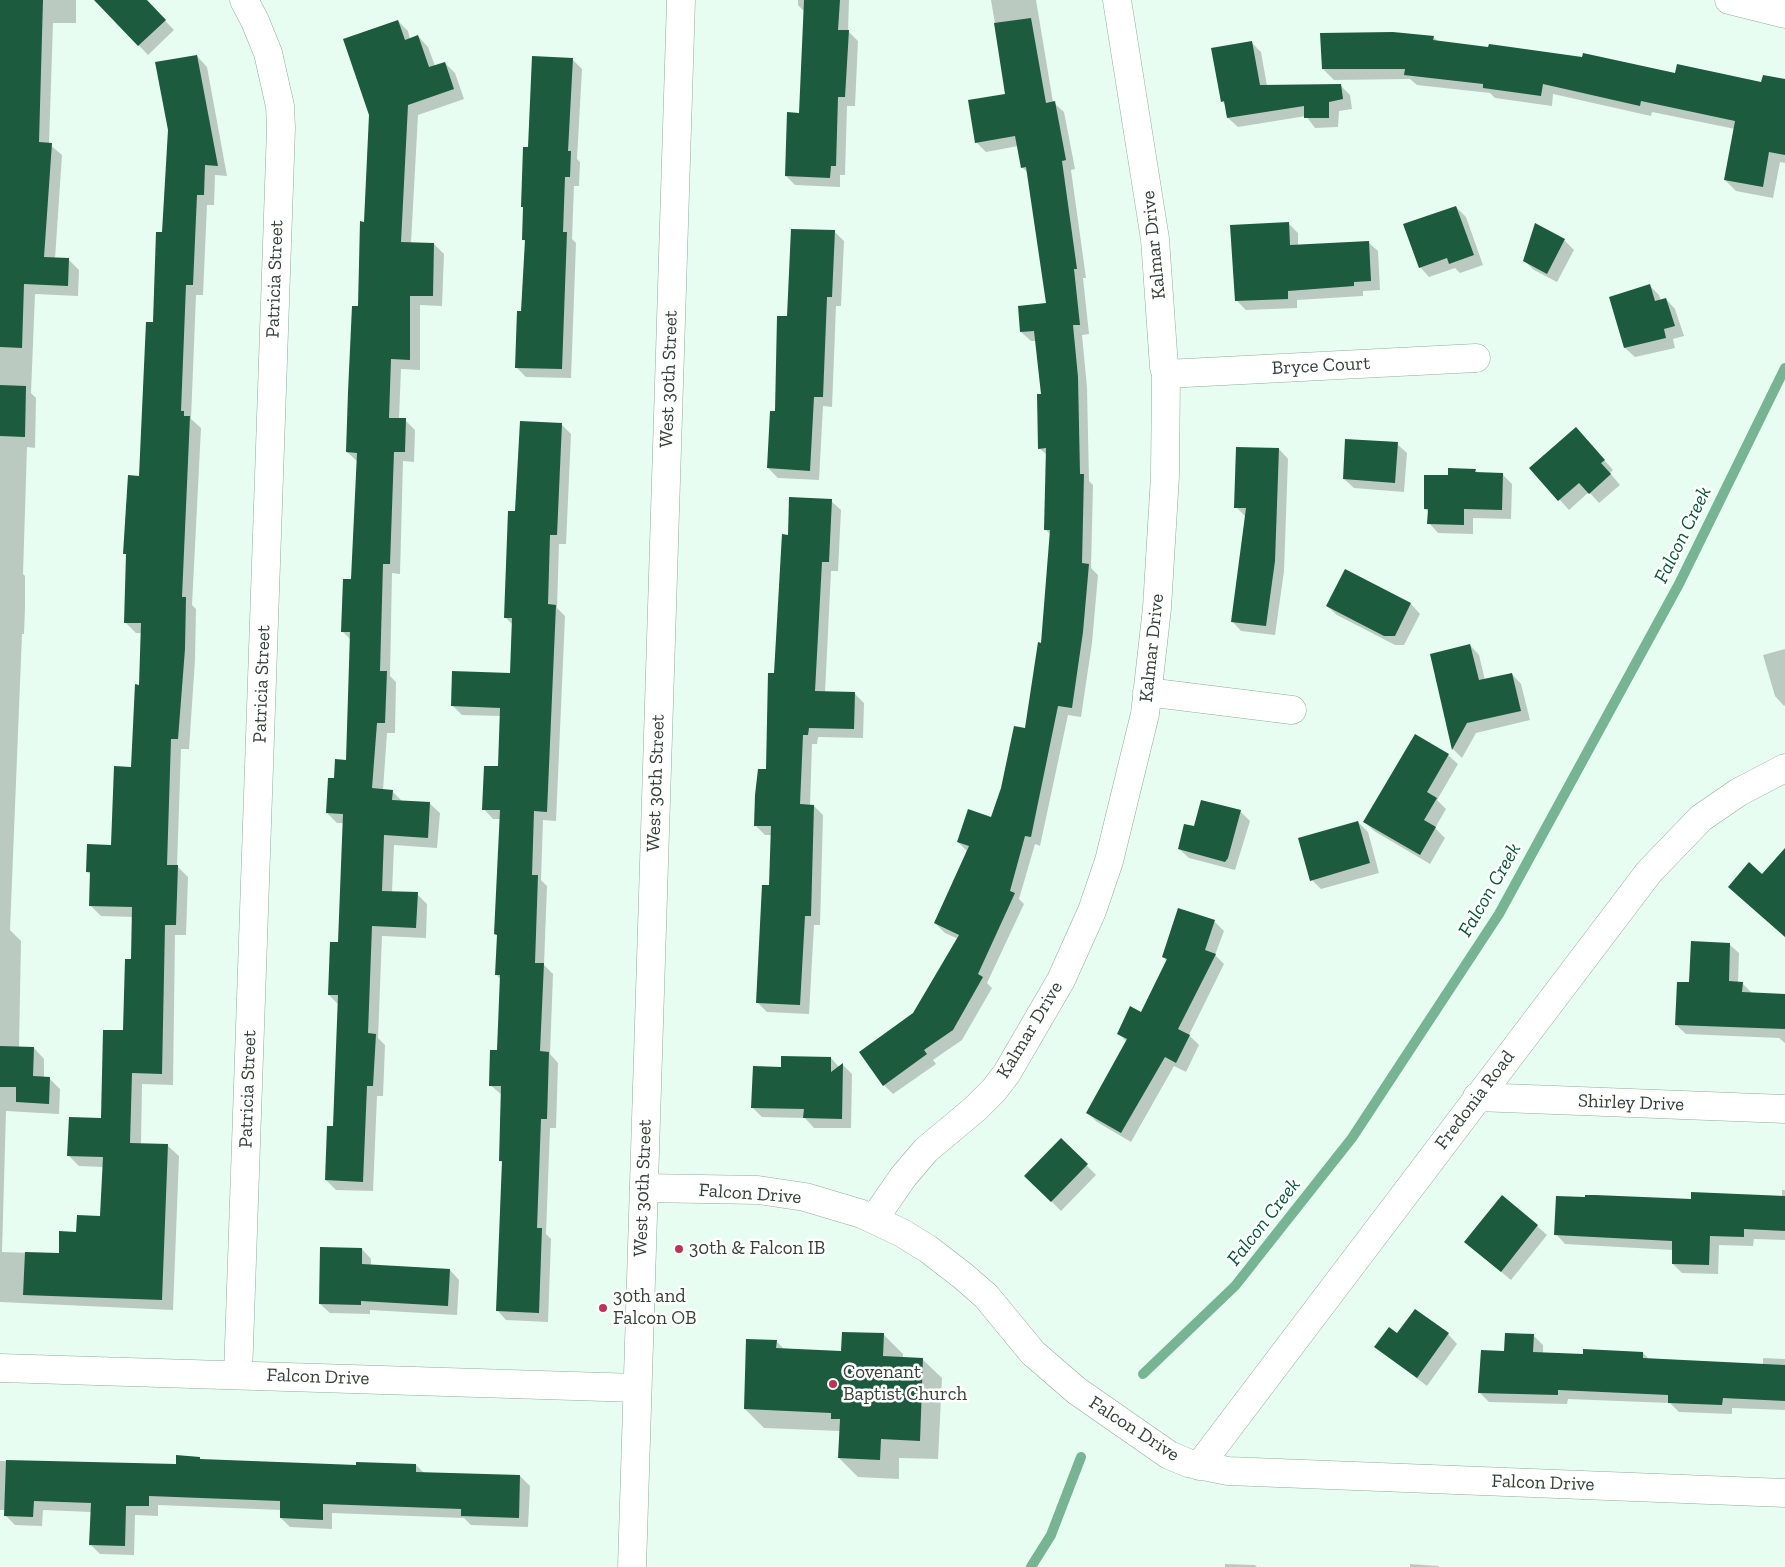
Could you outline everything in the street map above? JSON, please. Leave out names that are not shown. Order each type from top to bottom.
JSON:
[{"type":"street","name":"Patricia Street","points":[[238,1375],[281,128],[280,106],[268,53],[244,0]]},
{"type":"street","name":"West 30th Street","points":[[632,1567],[681,0]]},
{"type":"street","name":"Kalmar Drive","points":[[874,1219],[903,1176],[926,1150],[976,1109],[994,1090],[1061,980],[1092,911],[1110,861],[1135,763],[1145,714],[1157,608],[1165,476],[1166,374],[1155,238],[1118,0]]},
{"type":"street","points":[[1729,0],[1785,14]]},
{"type":"street","name":"Bryce Court","points":[[1166,374],[1476,358]]},
{"type":"street","points":[[1147,692],[1292,710]]},
{"type":"street","name":"Fredonia Road","points":[[1199,1466],[1477,1097],[1660,860],[1701,818],[1740,792],[1785,768]]},
{"type":"street","name":"Shirley Drive","points":[[1477,1097],[1785,1109]]},
{"type":"street","name":"Falcon Drive","points":[[644,1188],[776,1192],[833,1205],[874,1219],[928,1249],[963,1276],[986,1296],[1034,1353],[1077,1392],[1168,1454],[1199,1466],[1228,1471],[1785,1493]]},
{"type":"street","name":"Falcon Drive","points":[[0,1368],[637,1388]]},
{"type":"building","points":[[0,0],[43,0],[39,142],[52,143],[44,257],[69,258],[68,286],[24,284],[22,348],[0,347]]},
{"type":"building","points":[[94,0],[147,0],[166,20],[138,46]]},
{"type":"building","points":[[804,0],[840,0],[838,30],[849,30],[845,97],[838,97],[836,166],[831,166],[830,178],[785,176],[787,112],[799,113]]},
{"type":"building","points":[[1031,18],[1046,103],[1055,101],[1066,160],[1062,161],[1077,269],[1074,269],[1080,325],[1073,325],[1078,377],[1080,474],[1084,474],[1082,563],[1089,564],[1083,632],[1072,708],[1058,706],[1031,837],[1025,836],[1010,891],[1015,893],[978,974],[983,977],[953,1030],[924,1050],[927,1054],[883,1086],[859,1052],[913,1013],[959,935],[934,923],[969,846],[957,842],[968,809],[991,817],[1001,788],[1014,726],[1025,728],[1038,642],[1041,643],[1050,530],[1044,530],[1046,448],[1038,449],[1037,394],[1041,394],[1034,331],[1020,332],[1018,306],[1046,303],[1026,167],[1021,168],[1015,136],[975,143],[968,100],[1005,94],[994,23]]},
{"type":"building","points":[[398,20],[405,40],[418,35],[429,67],[445,62],[454,89],[408,105],[401,242],[434,243],[433,296],[410,296],[410,360],[391,359],[389,418],[406,418],[405,452],[394,452],[390,564],[383,564],[380,671],[387,671],[385,723],[377,723],[372,788],[393,790],[392,800],[430,802],[428,838],[384,835],[382,891],[418,892],[416,928],[372,926],[368,1033],[376,1034],[373,1086],[367,1086],[363,1182],[325,1180],[327,1126],[333,1126],[338,995],[328,995],[330,942],[338,942],[343,814],[326,813],[328,778],[334,778],[335,759],[346,760],[350,632],[341,632],[343,579],[351,579],[357,453],[346,452],[348,392],[352,306],[358,306],[360,221],[364,222],[369,115],[343,39]]},
{"type":"building","points":[[1393,32],[1434,36],[1433,40],[1488,47],[1489,44],[1582,57],[1583,53],[1675,73],[1677,64],[1761,82],[1763,75],[1785,79],[1785,155],[1769,152],[1763,187],[1724,180],[1735,121],[1641,101],[1640,106],[1543,84],[1541,96],[1483,88],[1483,84],[1404,75],[1405,69],[1322,69],[1320,33]]},
{"type":"building","points":[[1252,41],[1260,85],[1341,84],[1343,99],[1329,102],[1329,118],[1304,118],[1304,106],[1227,118],[1224,101],[1221,102],[1211,48]]},
{"type":"building","points":[[197,55],[218,166],[205,165],[204,195],[197,195],[193,285],[186,285],[181,411],[184,411],[184,416],[190,416],[182,597],[186,597],[185,649],[178,739],[171,739],[167,865],[178,865],[176,925],[165,925],[162,1074],[132,1073],[130,1143],[168,1144],[162,1300],[23,1295],[25,1252],[59,1253],[59,1231],[76,1232],[77,1215],[100,1216],[103,1157],[67,1156],[69,1117],[101,1118],[103,1030],[123,1030],[125,959],[131,959],[132,907],[89,906],[90,872],[86,872],[87,844],[111,845],[114,766],[131,767],[135,684],[139,685],[141,623],[124,623],[126,554],[123,554],[128,475],[139,476],[146,322],[153,322],[156,232],[162,232],[168,130],[155,62]]},
{"type":"building","points":[[532,56],[573,58],[568,151],[571,151],[570,177],[565,177],[563,232],[567,232],[562,369],[515,368],[517,311],[521,311],[525,240],[522,240],[523,207],[521,207],[523,147],[528,147]]},
{"type":"building","points":[[1456,206],[1474,255],[1449,264],[1447,258],[1419,268],[1403,224]]},
{"type":"building","points":[[1289,222],[1290,245],[1369,241],[1371,281],[1354,282],[1354,286],[1288,291],[1288,299],[1235,301],[1230,225]]},
{"type":"building","points":[[1535,223],[1565,239],[1547,274],[1523,261]]},
{"type":"building","points":[[791,229],[835,230],[832,297],[827,297],[823,397],[814,397],[810,471],[767,468],[770,411],[775,411],[777,316],[787,316]]},
{"type":"building","points":[[1650,284],[1655,301],[1666,298],[1675,326],[1664,329],[1666,338],[1624,348],[1609,297]]},
{"type":"building","points":[[0,385],[26,386],[25,437],[0,436]]},
{"type":"building","points":[[520,421],[562,423],[557,535],[550,535],[548,604],[556,605],[547,812],[534,811],[532,875],[538,875],[535,963],[544,963],[540,1051],[549,1052],[547,1119],[541,1119],[537,1228],[542,1228],[539,1313],[496,1311],[502,1161],[499,1161],[501,1086],[489,1086],[490,1050],[497,1050],[500,975],[495,975],[497,935],[494,934],[500,810],[482,810],[484,766],[498,766],[500,708],[451,706],[452,671],[510,673],[512,618],[504,618],[508,511],[515,511]]},
{"type":"building","points":[[1576,427],[1605,460],[1601,463],[1611,474],[1589,494],[1579,483],[1558,501],[1529,468]]},
{"type":"building","points":[[1345,439],[1398,442],[1395,483],[1343,479]]},
{"type":"building","points":[[1236,447],[1279,448],[1275,561],[1266,626],[1231,622],[1246,508],[1234,508]]},
{"type":"building","points":[[1448,468],[1476,469],[1475,472],[1503,473],[1502,510],[1464,509],[1464,525],[1427,524],[1428,509],[1424,509],[1424,475],[1448,475]]},
{"type":"building","points":[[789,497],[832,499],[829,562],[822,562],[815,691],[855,692],[854,729],[809,728],[808,735],[803,735],[800,804],[814,805],[811,916],[805,916],[800,1005],[756,1003],[762,885],[769,885],[771,826],[754,826],[755,795],[758,769],[766,769],[768,673],[774,673],[782,534],[788,535]]},
{"type":"building","points":[[1345,569],[1411,603],[1395,636],[1384,636],[1326,606]]},
{"type":"building","points":[[1470,644],[1479,680],[1512,673],[1521,711],[1467,723],[1452,750],[1430,654]]},
{"type":"building","points":[[1415,734],[1449,754],[1427,792],[1437,798],[1424,820],[1436,827],[1420,855],[1363,822]]},
{"type":"building","points":[[1201,800],[1241,810],[1228,858],[1225,862],[1178,849],[1184,824],[1194,826]]},
{"type":"building","points":[[1358,821],[1370,863],[1310,881],[1298,838]]},
{"type":"building","points":[[1785,848],[1785,937],[1728,887],[1749,862],[1762,874]]},
{"type":"building","points":[[1178,908],[1215,920],[1205,950],[1216,954],[1178,1029],[1190,1035],[1176,1063],[1165,1057],[1121,1133],[1086,1113],[1127,1039],[1117,1034],[1130,1006],[1141,1012],[1167,959],[1162,957]]},
{"type":"building","points":[[1691,941],[1730,943],[1729,981],[1743,982],[1742,992],[1785,994],[1785,1029],[1675,1025],[1677,982],[1689,982]]},
{"type":"building","points":[[0,1046],[34,1047],[33,1076],[50,1077],[49,1104],[16,1102],[16,1087],[0,1087]]},
{"type":"building","points":[[781,1056],[831,1057],[831,1072],[843,1063],[842,1119],[803,1118],[804,1109],[751,1108],[753,1066],[781,1067]]},
{"type":"building","points":[[1061,1138],[1088,1164],[1051,1202],[1024,1176]]},
{"type":"building","points":[[1691,1192],[1785,1196],[1785,1231],[1744,1229],[1744,1237],[1710,1236],[1709,1265],[1672,1264],[1672,1241],[1554,1235],[1556,1196],[1585,1197],[1585,1195],[1595,1195],[1691,1199]]},
{"type":"building","points":[[1502,1195],[1538,1225],[1501,1272],[1464,1242]]},
{"type":"building","points":[[320,1247],[362,1248],[362,1264],[450,1269],[448,1306],[361,1301],[361,1305],[319,1304]]},
{"type":"building","points":[[1415,1309],[1449,1333],[1417,1378],[1374,1347],[1389,1327],[1397,1333]]},
{"type":"building","name":"Covenant Baptist Church","points":[[842,1332],[884,1333],[883,1356],[923,1358],[920,1441],[881,1439],[880,1460],[838,1458],[840,1419],[831,1419],[831,1413],[744,1409],[746,1339],[777,1340],[776,1348],[841,1351]]},
{"type":"building","points":[[1505,1333],[1534,1334],[1533,1352],[1583,1354],[1583,1349],[1643,1352],[1643,1358],[1785,1365],[1785,1401],[1723,1398],[1722,1405],[1668,1403],[1668,1395],[1558,1390],[1558,1395],[1478,1393],[1481,1350],[1504,1351]]},
{"type":"building","points":[[176,1455],[200,1457],[200,1459],[356,1465],[356,1462],[416,1464],[416,1472],[520,1475],[519,1518],[461,1516],[461,1509],[323,1504],[323,1520],[280,1518],[280,1501],[149,1496],[149,1506],[126,1506],[125,1546],[89,1545],[91,1503],[34,1501],[33,1517],[4,1516],[6,1460],[176,1464]]},
{"type":"waterway","name":"Falcon Creek","points":[[1143,1374],[1235,1286],[1352,1138],[1499,914],[1679,584],[1785,368]]},
{"type":"waterway","name":"Falcon Creek","points":[[1031,1567],[1051,1535],[1081,1457]]},
{"type":"place","name":"30th & Falcon IB","points":[[679,1249]]},
{"type":"place","name":"30th and Falcon OB","points":[[603,1308]]},
{"type":"place","name":"Covenant Baptist Church","points":[[833,1384]]}]
